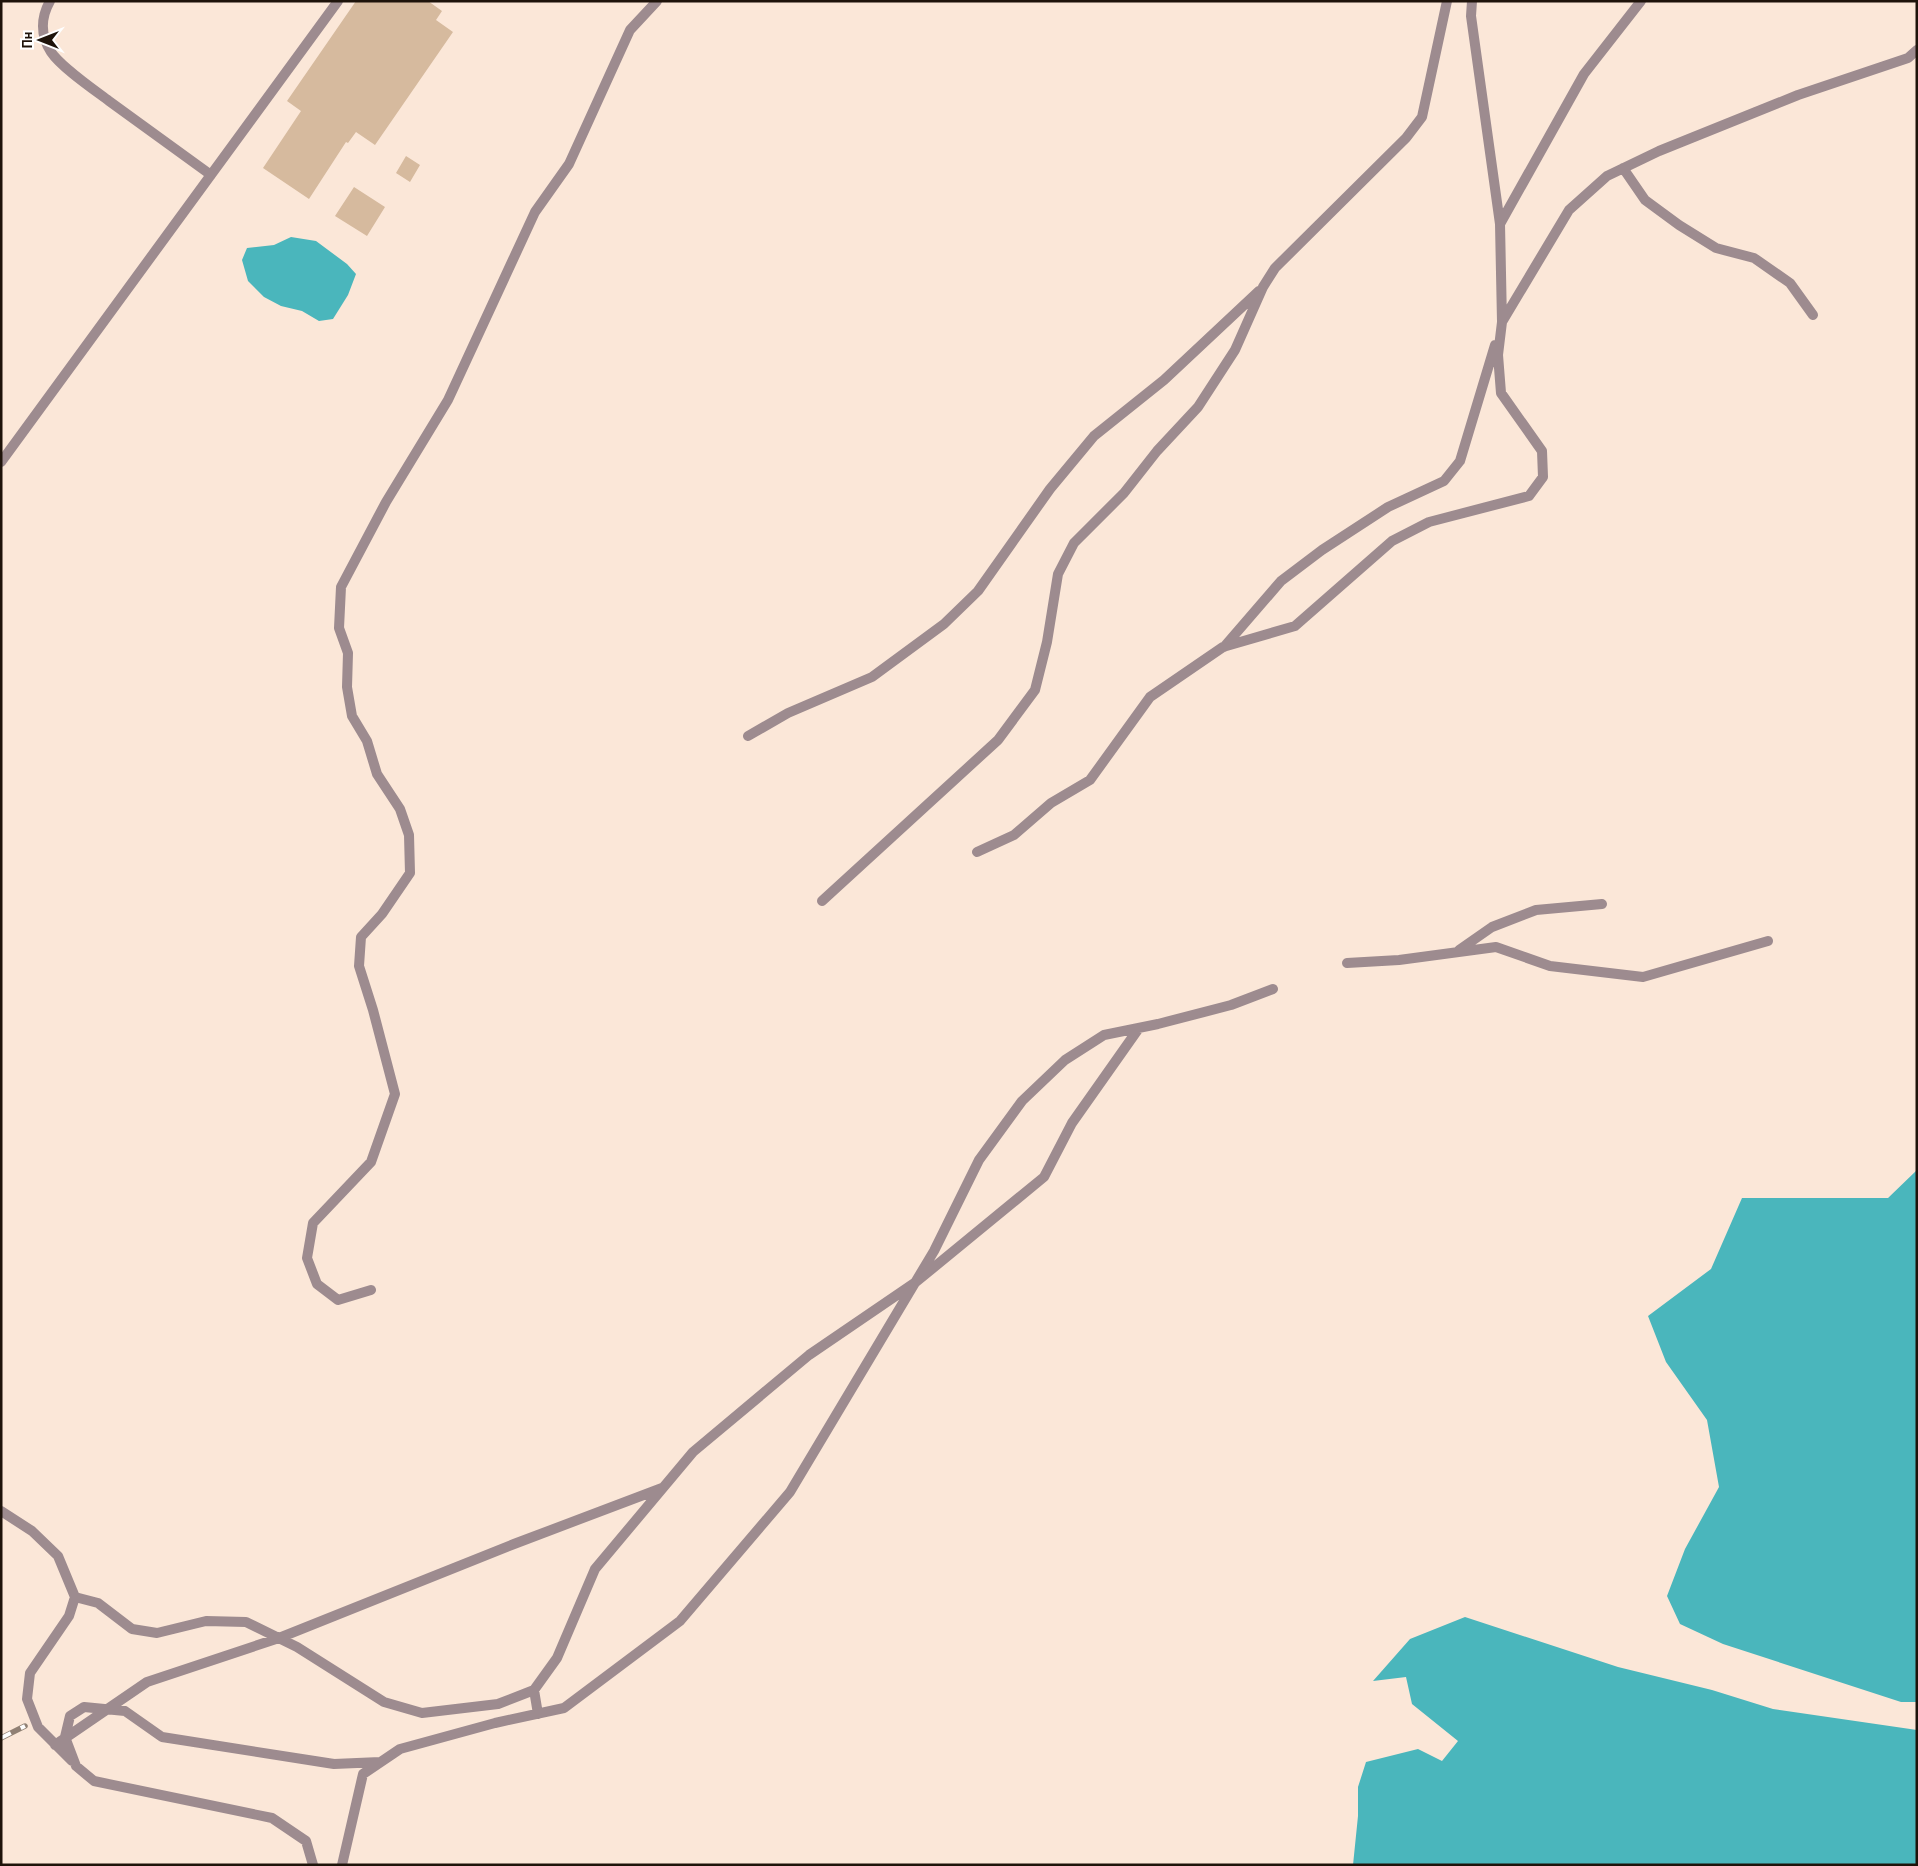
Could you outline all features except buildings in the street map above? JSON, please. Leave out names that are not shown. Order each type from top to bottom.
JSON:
[{"type":"lane","points":[[50,1],[44,12],[43,22],[44,37],[51,53],[82,81],[211,175]]},
{"type":"lane","points":[[1,462],[338,1]]},
{"type":"lane","points":[[370,1290],[338,1300],[317,1284],[307,1258],[313,1223],[370,1162],[394,1094],[373,1010],[359,966],[360,937],[382,914],[410,873],[409,835],[400,809],[377,774],[367,741],[352,716],[347,688],[348,653],[339,628],[341,587],[386,502],[448,400],[534,212],[569,164],[630,30],[657,1]]},
{"type":"lane","points":[[822,901],[998,740],[1035,690],[1047,642],[1058,574],[1074,543],[1124,493],[1157,451],[1198,407],[1235,350],[1263,287],[1275,268],[1406,138],[1422,117],[1447,1]]},
{"type":"lane","points":[[1223,647],[1294,626],[1392,541],[1429,522],[1529,496],[1543,477],[1542,451],[1501,393],[1498,355],[1502,322],[1500,224],[1471,16],[1472,1]]},
{"type":"lane","points":[[1500,224],[1584,74],[1641,1]]},
{"type":"lane","points":[[977,852],[1014,835],[1051,803],[1090,780],[1150,697],[1223,647],[1280,580],[1388,507],[1444,481],[1460,461],[1502,322],[1569,210],[1607,176],[1659,151],[1798,95],[1908,58],[1917,50]]},
{"type":"lane","points":[[1623,168],[1645,200],[1679,225],[1716,248],[1754,258],[1790,283],[1813,315]]},
{"type":"lane","points":[[748,736],[788,713],[872,677],[944,624],[978,591],[1050,489],[1094,436],[1164,380],[1263,287]]},
{"type":"lane","points":[[1456,952],[1492,926],[1536,910],[1602,904]]},
{"type":"lane","points":[[1347,963],[1399,960],[1496,947],[1550,966],[1643,977],[1768,941]]},
{"type":"lane","points":[[342,1865],[363,1774],[400,1749],[495,1723],[564,1708],[680,1621],[790,1492],[916,1282],[979,1160],[1022,1101],[1065,1060],[1104,1035],[1231,1005],[1273,990]]},
{"type":"lane","points":[[75,1597],[98,1603],[132,1629],[157,1633],[206,1621],[246,1622],[297,1647],[384,1702],[422,1713],[498,1704],[534,1690],[557,1658],[595,1569],[693,1452],[809,1355],[916,1282],[1044,1178],[1072,1123],[1139,1028]]},
{"type":"lane","points":[[55,1745],[147,1682],[278,1638],[514,1544],[663,1488]]},
{"type":"lane","points":[[1,1511],[32,1531],[58,1556],[75,1597],[69,1616],[30,1673],[26,1699],[38,1727],[94,1782],[272,1818],[306,1841],[312,1865]]},
{"type":"lane","points":[[534,1690],[538,1714]]},
{"type":"lane","points":[[76,1766],[65,1737],[70,1716],[84,1707],[125,1712],[162,1737],[334,1764],[380,1762]]},
{"type":"water","points":[[291,237],[316,241],[347,264],[356,274],[348,295],[333,319],[319,321],[302,311],[281,306],[264,297],[248,281],[242,260],[247,248],[274,245]]},
{"type":"water","points":[[1917,1170],[1917,1702],[1901,1702],[1723,1644],[1680,1624],[1667,1596],[1685,1549],[1719,1487],[1707,1420],[1666,1362],[1648,1316],[1711,1269],[1742,1198],[1888,1198]]},
{"type":"water","points":[[1465,1617],[1618,1667],[1712,1690],[1773,1709],[1917,1730],[1917,1865],[1353,1865],[1358,1816],[1358,1787],[1366,1762],[1418,1749],[1442,1761],[1458,1741],[1412,1704],[1406,1677],[1373,1681],[1410,1639]]},
{"type":"railway","points":[[1,1738],[25,1726]]}]
